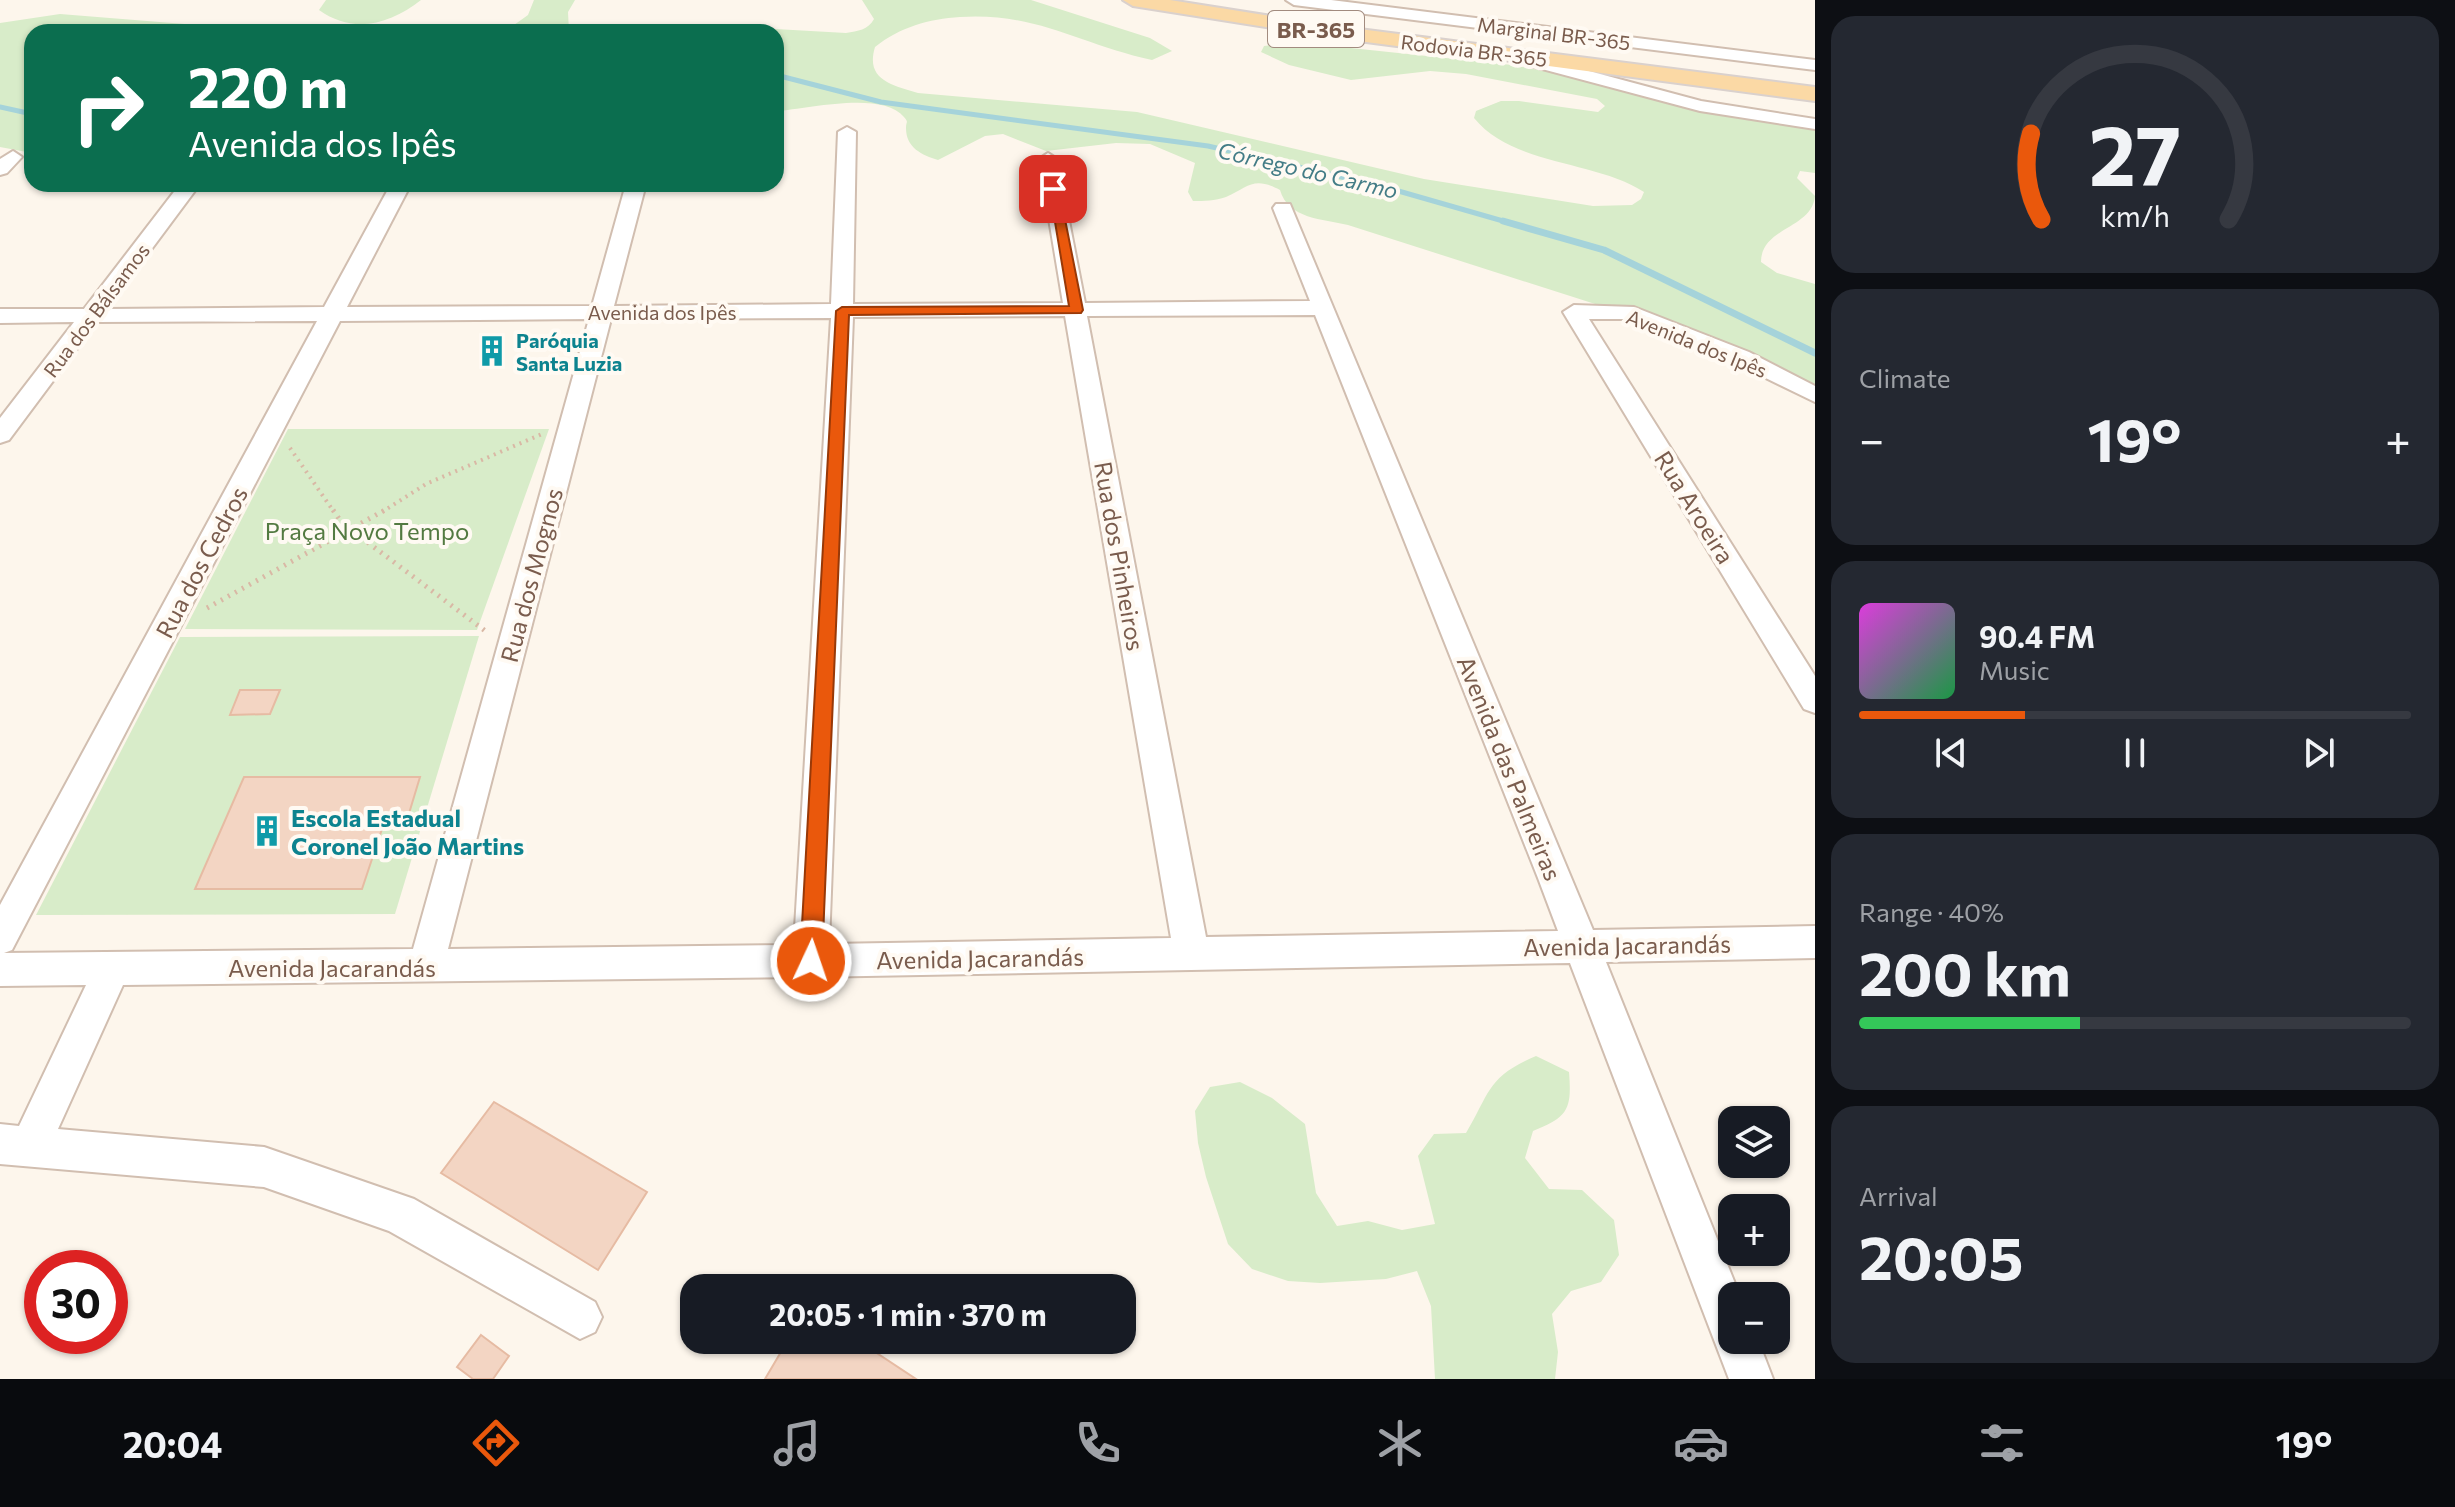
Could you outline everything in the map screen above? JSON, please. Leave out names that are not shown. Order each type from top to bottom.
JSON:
[{"type":"main road","name":"Rodovia BR-365","points":[[1133,0],[1328,31],[1815,94]]},
{"type":"street","name":"Marginal BR-365","points":[[1294,0],[1815,65]]},
{"type":"street","name":"Marginal BR-365","points":[[1500,53],[1700,106],[1815,124]]},
{"type":"street","points":[[811,961],[842,311],[847,132]]},
{"type":"street","name":"Rua dos Pinheiros","points":[[1048,159],[1191,954]]},
{"type":"street","name":"Rua dos Bálsamos","points":[[0,435],[184,192]]},
{"type":"street","name":"Rua dos Cedros","points":[[0,939],[397,192]]},
{"type":"street","name":"Rua dos Mognos","points":[[426,966],[634,192]]},
{"type":"street","name":"Avenida das Palmeiras","points":[[1283,208],[1582,945],[1718,1294]]},
{"type":"street","name":"Avenida dos Ipês","points":[[0,316],[1324,308]]},
{"type":"street","name":"Avenida dos Ipês","points":[[1574,312],[1626,312],[1741,357],[1815,395]]},
{"type":"street","name":"Rua Aroeira","points":[[1574,312],[1815,701]]},
{"type":"street","name":"Avenida Jacarandás","points":[[0,970],[811,961],[1815,942]]},
{"type":"street","points":[[112,969],[15,1146],[264,1167],[399,1214],[580,1317]]},
{"type":"street","points":[[1741,1354],[1751,1379]]},
{"type":"path","points":[[163,633],[381,513],[426,484],[572,421]]},
{"type":"path","points":[[273,424],[342,523],[511,650]]},
{"type":"green space","points":[[326,0],[421,0],[384,20],[358,24],[332,18],[319,10]]},
{"type":"green space","points":[[534,0],[575,0],[568,12],[569,24],[515,24],[528,15]]},
{"type":"green space","points":[[862,0],[1031,0],[1150,38],[1172,51],[1152,60],[1036,24],[987,17],[937,20],[905,29],[875,47],[873,58],[877,74],[890,84],[918,93],[1137,112],[1424,179],[1593,206],[1632,205],[1641,199],[1644,192],[1602,174],[1510,145],[1490,134],[1474,118],[1476,111],[1501,101],[1598,112],[1605,106],[1597,99],[1466,74],[1430,71],[1351,80],[1289,65],[1261,52],[1264,46],[1294,42],[1512,65],[1605,82],[1688,104],[1815,122],[1815,173],[1800,171],[1797,178],[1815,196],[1812,207],[1769,242],[1763,250],[1761,262],[1777,273],[1815,284],[1815,387],[1667,327],[1348,225],[1308,216],[1290,207],[1280,190],[1271,186],[1257,183],[1222,198],[1193,201],[1188,192],[1195,163],[1150,144],[1116,143],[1046,151],[1003,134],[985,136],[938,160],[912,146],[904,117],[879,104],[843,103],[784,110],[784,29],[855,32],[866,28],[874,19]]},
{"type":"green space","points":[[60,14],[185,24],[24,24],[24,152],[0,147],[0,23]]},
{"type":"green space","name":"Praça Novo Tempo","points":[[288,429],[549,429],[477,630],[185,629]]},
{"type":"green space","points":[[479,636],[395,914],[36,915],[180,637]]},
{"type":"green space","points":[[1536,1056],[1569,1072],[1570,1095],[1561,1116],[1533,1131],[1525,1158],[1549,1189],[1582,1190],[1614,1220],[1619,1255],[1601,1282],[1571,1291],[1552,1314],[1558,1352],[1555,1379],[1435,1379],[1431,1306],[1417,1271],[1386,1279],[1320,1283],[1288,1281],[1252,1269],[1228,1244],[1198,1143],[1195,1111],[1210,1087],[1240,1082],[1272,1098],[1305,1124],[1316,1193],[1337,1226],[1368,1221],[1402,1230],[1435,1224],[1418,1156],[1434,1134],[1466,1133],[1499,1079]]},
{"type":"building","points":[[240,690],[280,690],[270,714],[230,715]]},
{"type":"building","name":"Escola Estadual Coronel João Martins","points":[[244,777],[420,777],[407,820],[385,820],[362,889],[195,889]]},
{"type":"building","points":[[494,1102],[647,1192],[598,1270],[441,1173]]},
{"type":"building","points":[[481,1335],[509,1356],[493,1379],[473,1379],[457,1367]]},
{"type":"building","points":[[780,1354],[878,1354],[916,1379],[765,1379]]},
{"type":"waterway","name":"Córrego do Carmo","points":[[784,77],[881,102],[1208,146],[1381,186],[1510,223]]},
{"type":"waterway","name":"Córrego do Carmo","points":[[0,107],[24,112]]},
{"type":"waterway","name":"Córrego do Carmo","points":[[1503,221],[1604,250],[1815,353]]},
{"type":"place","name":"Paróquia Santa Luzia","points":[[492,351]]},
{"type":"place","name":"Escola Estadual Coronel João Martins","points":[[267,831]]},
{"type":"route","points":[[811,961],[842,311],[1076,310],[1053,189]]}]
